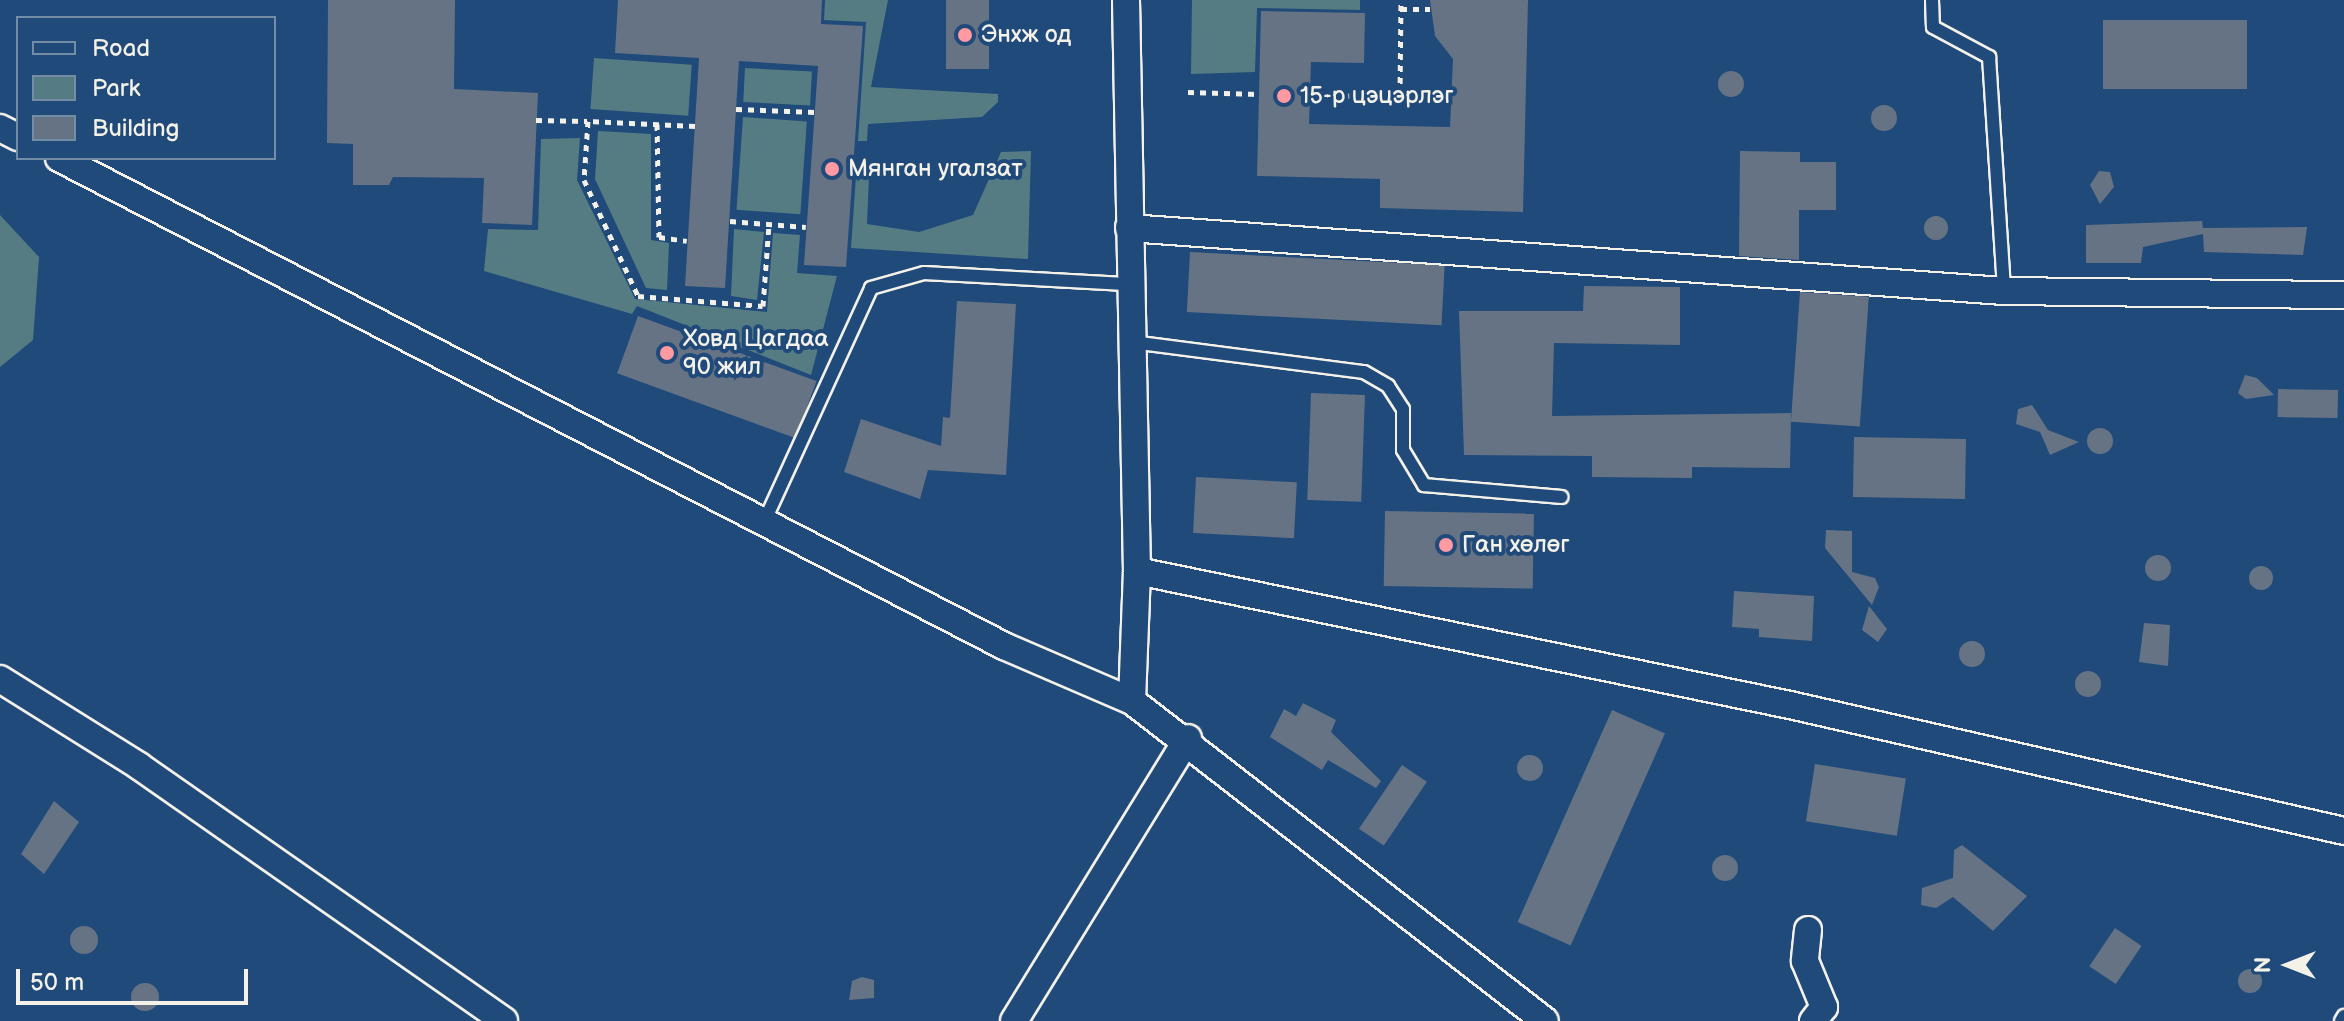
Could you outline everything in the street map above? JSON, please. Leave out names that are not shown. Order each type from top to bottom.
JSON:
[{"type":"street","points":[[1126,0],[1137,571],[1132,701]]},
{"type":"street","points":[[63,160],[1004,646],[1132,701],[1188,738],[1545,1021]]},
{"type":"street","points":[[1129,228],[2004,291],[2344,295]]},
{"type":"street","points":[[1137,571],[1790,705],[2344,831]]},
{"type":"street","points":[[0,679],[139,766],[504,1021]]},
{"type":"street","points":[[1014,1021],[1188,738]]},
{"type":"street","points":[[1808,930],[1805,961],[1824,1007],[1813,1021]]},
{"type":"lane","points":[[1932,0],[1933,27],[1989,57],[2004,291]]},
{"type":"lane","points":[[765,520],[871,288],[924,273],[1130,284]]},
{"type":"lane","points":[[1132,342],[1364,372],[1388,386],[1403,409],[1403,450],[1410,472],[1424,485],[1561,497]]},
{"type":"path","points":[[1310,96],[1400,95],[1401,0]]},
{"type":"path","points":[[1401,9],[1430,9]]},
{"type":"path","points":[[1188,92],[1259,94]]},
{"type":"path","points":[[736,109],[815,112]]},
{"type":"path","points":[[536,120],[695,126]]},
{"type":"path","points":[[588,121],[584,180],[638,296],[763,306],[769,224]]},
{"type":"path","points":[[657,124],[659,237],[687,241]]},
{"type":"path","points":[[730,221],[806,227]]},
{"type":"green space","points":[[825,0],[888,0],[871,87],[998,94],[998,102],[982,117],[868,124],[867,141],[858,141],[866,22],[824,20]]},
{"type":"green space","points":[[1192,0],[1360,0],[1360,10],[1257,8],[1255,72],[1191,74]]},
{"type":"green space","points":[[594,58],[692,65],[688,116],[590,109]]},
{"type":"green space","points":[[745,68],[812,72],[810,105],[743,102]]},
{"type":"green space","points":[[743,117],[807,121],[800,214],[737,210]]},
{"type":"green space","points":[[598,131],[651,134],[651,240],[669,243],[667,290],[646,288],[595,179]]},
{"type":"green space","points":[[580,138],[577,180],[635,299],[767,312],[773,233],[800,235],[797,273],[837,276],[811,375],[637,306],[632,314],[484,271],[488,229],[538,230],[541,139]]},
{"type":"green space","points":[[1031,151],[1028,259],[851,248],[856,176],[869,176],[867,224],[919,232],[973,215],[1001,152]]},
{"type":"green space","points":[[0,215],[39,257],[33,340],[0,367]]},
{"type":"green space","points":[[734,229],[764,232],[757,300],[731,296]]},
{"type":"building","points":[[328,0],[455,0],[454,89],[538,93],[532,225],[482,223],[484,178],[393,177],[389,185],[353,185],[353,144],[327,143]]},
{"type":"building","points":[[618,0],[822,0],[821,24],[863,26],[846,267],[804,265],[818,66],[739,61],[725,288],[685,286],[699,58],[615,53]]},
{"type":"building","name":"Энхж од","points":[[946,0],[989,0],[989,69],[946,69]]},
{"type":"building","points":[[1430,0],[1528,0],[1523,212],[1380,208],[1380,179],[1257,176],[1261,11],[1365,13],[1364,63],[1311,62],[1309,124],[1450,127],[1453,59],[1435,36]]},
{"type":"building","points":[[2103,20],[2247,20],[2247,89],[2103,89]]},
{"type":"building","points":[[1731,71],[1740,75],[1744,84],[1740,93],[1731,97],[1722,93],[1718,84],[1722,75]]},
{"type":"building","points":[[1884,105],[1893,109],[1897,118],[1893,127],[1884,131],[1875,127],[1871,118],[1875,109]]},
{"type":"building","points":[[1740,151],[1800,152],[1800,162],[1836,162],[1836,210],[1799,210],[1799,260],[1739,256]]},
{"type":"building","points":[[2099,171],[2110,172],[2114,187],[2100,204],[2090,185]]},
{"type":"building","points":[[1931,216],[1941,216],[1948,223],[1948,233],[1941,240],[1931,240],[1924,233],[1924,223]]},
{"type":"building","points":[[2202,221],[2203,228],[2307,227],[2303,255],[2204,252],[2203,234],[2143,247],[2141,263],[2086,263],[2086,225]]},
{"type":"building","points":[[1190,252],[1445,265],[1442,325],[1187,312]]},
{"type":"building","points":[[1584,286],[1680,287],[1680,345],[1554,343],[1552,416],[1791,413],[1790,468],[1692,467],[1692,478],[1592,477],[1592,456],[1464,455],[1459,311],[1583,311]]},
{"type":"building","points":[[1800,292],[1869,297],[1860,426],[1791,422]]},
{"type":"building","points":[[957,301],[1016,304],[1006,475],[928,470],[920,499],[844,472],[861,419],[941,446],[943,417],[950,418]]},
{"type":"building","points":[[638,316],[817,381],[796,438],[617,373]]},
{"type":"building","points":[[2245,375],[2257,378],[2274,395],[2246,399],[2238,393]]},
{"type":"building","points":[[2278,389],[2338,390],[2338,418],[2278,417]]},
{"type":"building","points":[[1311,393],[1365,395],[1361,502],[1307,500]]},
{"type":"building","points":[[2032,405],[2048,430],[2079,442],[2050,455],[2040,432],[2016,424],[2018,409]]},
{"type":"building","points":[[2100,428],[2109,432],[2113,441],[2109,450],[2100,454],[2091,450],[2087,441],[2091,432]]},
{"type":"building","points":[[1854,437],[1966,439],[1965,499],[1853,497]]},
{"type":"building","points":[[1196,477],[1297,482],[1294,538],[1193,533]]},
{"type":"building","points":[[1385,511],[1534,514],[1533,589],[1384,586]]},
{"type":"building","points":[[1826,530],[1852,531],[1852,572],[1875,578],[1879,587],[1872,605],[1825,548]]},
{"type":"building","points":[[2158,555],[2167,559],[2171,568],[2167,577],[2158,581],[2149,577],[2145,568],[2149,559]]},
{"type":"building","points":[[2261,566],[2270,569],[2273,578],[2270,587],[2261,590],[2252,587],[2249,578],[2252,569]]},
{"type":"building","points":[[1734,591],[1814,596],[1812,641],[1759,637],[1759,629],[1732,627]]},
{"type":"building","points":[[1869,606],[1887,629],[1878,642],[1862,630]]},
{"type":"building","points":[[2144,623],[2170,625],[2168,666],[2139,662]]},
{"type":"building","points":[[1972,641],[1981,645],[1985,654],[1981,663],[1972,667],[1963,663],[1959,654],[1963,645]]},
{"type":"building","points":[[2088,671],[2097,675],[2101,684],[2097,693],[2088,697],[2079,693],[2075,684],[2079,675]]},
{"type":"building","points":[[1303,703],[1336,720],[1331,732],[1381,781],[1376,788],[1328,760],[1322,770],[1270,737],[1284,709],[1296,716]]},
{"type":"building","points":[[1612,710],[1665,734],[1571,946],[1518,922]]},
{"type":"building","points":[[1530,755],[1539,759],[1543,768],[1539,777],[1530,781],[1521,777],[1517,768],[1521,759]]},
{"type":"building","points":[[1815,764],[1906,778],[1897,836],[1806,821]]},
{"type":"building","points":[[1402,765],[1427,782],[1384,846],[1359,829]]},
{"type":"building","points":[[54,801],[79,822],[44,874],[21,854]]},
{"type":"building","points":[[1962,845],[2027,896],[1993,931],[1953,897],[1936,908],[1921,905],[1922,888],[1953,878],[1954,850]]},
{"type":"building","points":[[1725,855],[1734,859],[1738,868],[1734,877],[1725,881],[1716,877],[1712,868],[1716,859]]},
{"type":"building","points":[[84,926],[94,930],[98,940],[94,950],[84,954],[74,950],[70,940],[74,930]]},
{"type":"building","points":[[2115,928],[2142,946],[2116,984],[2089,966]]},
{"type":"building","points":[[2245,969],[2255,969],[2262,976],[2262,986],[2255,993],[2245,993],[2238,986],[2238,976]]},
{"type":"building","points":[[862,977],[874,980],[874,998],[849,1000],[852,981]]},
{"type":"building","points":[[145,983],[155,987],[159,997],[155,1007],[145,1011],[135,1007],[131,997],[135,987]]},
{"type":"place","name":"Энхж од","points":[[965,35]]},
{"type":"place","name":"15-р цэцэрлэг","points":[[1284,96]]},
{"type":"place","name":"Мянган угалзат","points":[[832,169]]},
{"type":"place","name":"Ховд Цагдаа 90 жил","points":[[667,353]]},
{"type":"place","name":"Ган хөлөг","points":[[1446,545]]}]
